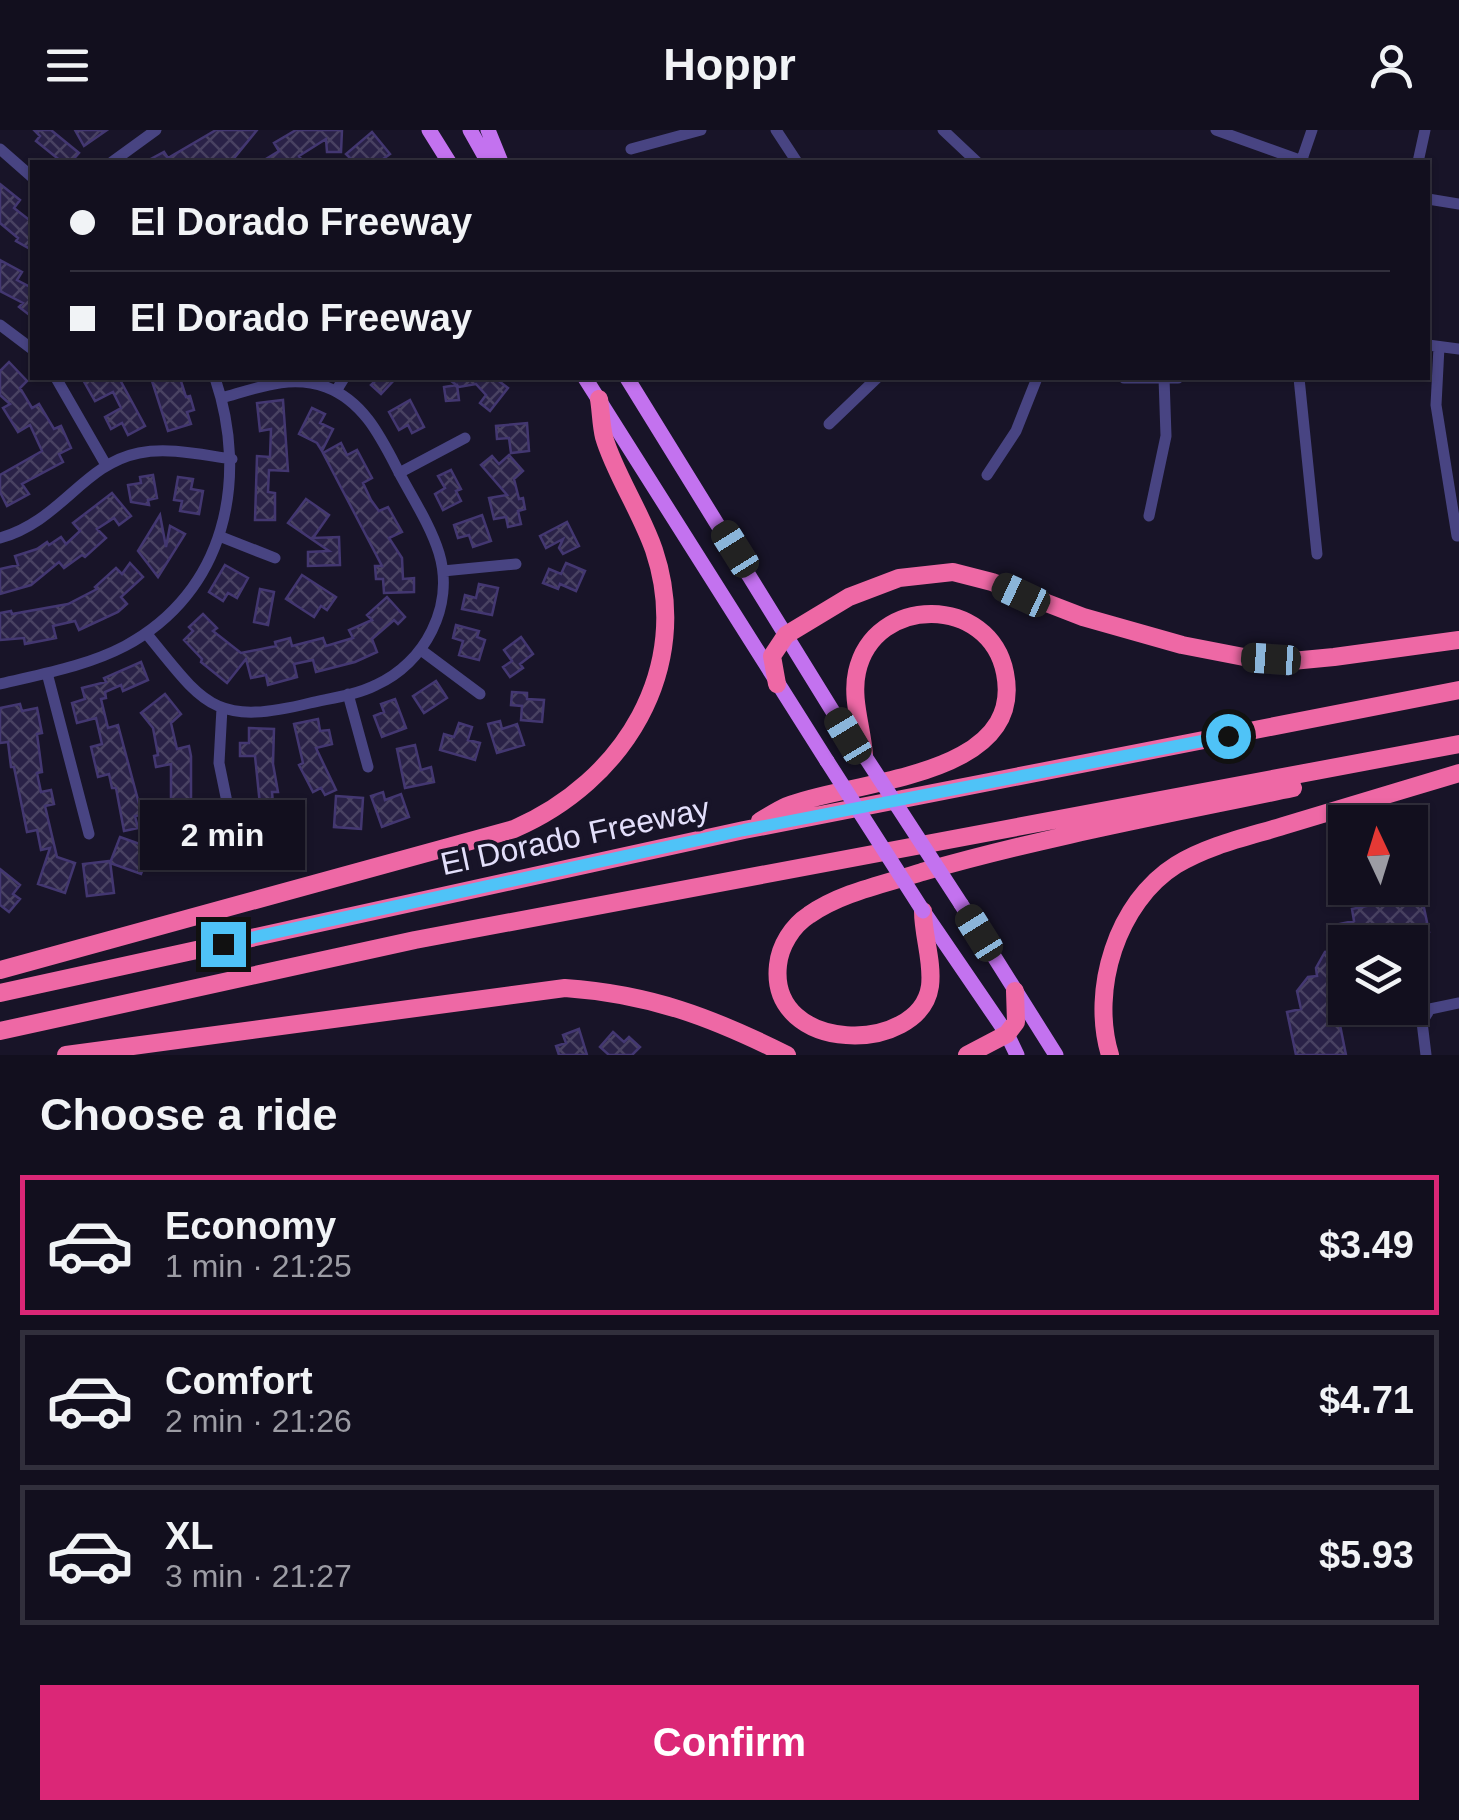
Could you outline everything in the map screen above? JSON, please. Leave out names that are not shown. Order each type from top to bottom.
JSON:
[{"type":"highway","points":[[0,970],[514,830],[560,806],[604,769],[628,740],[654,684],[664,617],[663,585],[655,553],[604,438],[599,399]]},
{"type":"highway","points":[[777,684],[772,656],[786,635],[849,597],[900,578],[953,572],[992,582],[1082,617],[1249,658],[1292,661],[1459,640]]},
{"type":"highway","points":[[744,830],[787,806],[924,771],[973,750],[998,722],[1007,686],[1004,667],[978,628],[936,612],[914,613],[876,634],[857,669],[854,689],[864,754]]},
{"type":"highway","name":"El Dorado Freeway","points":[[0,993],[744,830],[1459,690]]},
{"type":"highway","points":[[923,911],[930,987],[922,1012],[906,1030],[882,1044],[860,1050],[836,1048],[801,1027],[781,994],[777,975],[780,952],[808,915],[852,893],[973,858],[1412,763],[1459,745]]},
{"type":"highway","points":[[0,1031],[415,940],[1459,745]]},
{"type":"highway","points":[[1110,1055],[1103,1002],[1115,946],[1148,890],[1174,866],[1215,846],[1459,773]]},
{"type":"highway","points":[[66,1055],[565,988],[646,998],[686,1009],[787,1055]]},
{"type":"highway","points":[[967,1055],[1007,1034],[1016,1022],[1015,991]]},
{"type":"main road","points":[[429,130],[448,160]]},
{"type":"main road","points":[[470,130],[487,160]]},
{"type":"main road","points":[[488,130],[501,160]]},
{"type":"main road","points":[[586,380],[777,684],[1018,1055]]},
{"type":"main road","points":[[629,380],[848,736],[864,754],[1056,1055]]},
{"type":"street","points":[[115,160],[156,130]]},
{"type":"street","points":[[631,149],[700,130]]},
{"type":"street","points":[[776,130],[796,160]]},
{"type":"street","points":[[943,130],[975,160]]},
{"type":"street","points":[[1216,130],[1298,160]]},
{"type":"street","points":[[1304,160],[1312,130]]},
{"type":"street","points":[[1418,160],[1425,130]]},
{"type":"street","points":[[0,149],[30,174]]},
{"type":"street","points":[[1430,199],[1459,204]]},
{"type":"street","points":[[0,325],[30,348]]},
{"type":"street","points":[[1457,536],[1436,405],[1433,346],[1459,349]]},
{"type":"street","points":[[57,380],[106,466]]},
{"type":"street","points":[[0,684],[104,656],[146,633],[192,586],[219,536],[230,497],[232,459],[217,380]]},
{"type":"street","points":[[336,392],[343,380]]},
{"type":"street","points":[[829,424],[875,380]]},
{"type":"street","points":[[988,475],[1016,431],[1037,380]]},
{"type":"street","points":[[1149,516],[1166,436],[1169,380]]},
{"type":"street","points":[[1299,380],[1317,554]]},
{"type":"street","points":[[146,633],[198,694],[222,708],[257,714],[348,694],[394,676],[421,650],[440,608],[443,571],[434,539],[364,413],[336,392],[306,382],[290,381],[222,398]]},
{"type":"street","points":[[400,473],[465,438]]},
{"type":"street","points":[[0,538],[52,513],[106,466],[132,455],[161,451],[232,459]]},
{"type":"street","points":[[219,536],[275,558]]},
{"type":"street","points":[[443,571],[516,564]]},
{"type":"street","points":[[421,650],[480,694]]},
{"type":"street","points":[[47,673],[89,834]]},
{"type":"street","points":[[348,694],[368,766]]},
{"type":"street","points":[[222,708],[219,763],[227,802]]},
{"type":"street","points":[[1426,1055],[1422,1022],[1430,1009],[1459,1002]]},
{"type":"building","points":[[34,130],[51,130],[79,153],[73,160],[60,160],[36,141],[40,136]]},
{"type":"building","points":[[75,130],[107,130],[84,146]]},
{"type":"building","points":[[216,130],[257,130],[233,160],[149,160],[164,152],[168,158]]},
{"type":"building","points":[[296,130],[342,130],[341,152],[327,152],[326,139],[299,156],[302,160],[264,160],[279,151],[274,143]]},
{"type":"building","points":[[372,132],[390,154],[382,160],[352,160],[346,154]]},
{"type":"building","points":[[0,184],[20,200],[14,208],[30,220],[30,249],[16,241],[18,238],[0,223]]},
{"type":"building","points":[[0,260],[22,272],[17,280],[30,287],[30,315],[19,307],[23,303],[0,291]]},
{"type":"building","points":[[9,362],[27,381],[20,388],[32,408],[39,404],[54,429],[61,426],[71,448],[59,454],[63,462],[22,484],[29,494],[7,506],[0,492],[0,475],[42,451],[30,425],[18,432],[3,408],[10,404],[0,395],[0,371]]},
{"type":"building","points":[[83,380],[120,380],[145,426],[128,435],[122,423],[111,429],[105,417],[121,408],[113,392],[95,401]]},
{"type":"building","points":[[152,380],[181,380],[186,397],[190,396],[194,410],[187,412],[191,424],[168,431]]},
{"type":"building","points":[[376,380],[394,380],[381,394],[371,385]]},
{"type":"building","points":[[450,380],[498,380],[508,388],[490,411],[480,403],[486,395],[476,384],[459,387]]},
{"type":"building","points":[[457,385],[459,400],[446,401],[444,387]]},
{"type":"building","points":[[283,400],[288,471],[269,470],[268,492],[275,493],[275,520],[255,520],[257,456],[270,457],[271,429],[260,431],[257,403]]},
{"type":"building","points":[[410,400],[424,427],[412,433],[408,425],[399,430],[389,412]]},
{"type":"building","points":[[312,408],[325,414],[320,423],[333,429],[322,451],[317,443],[299,434]]},
{"type":"building","points":[[527,423],[529,451],[511,453],[509,438],[497,439],[496,426]]},
{"type":"building","points":[[341,443],[347,455],[357,450],[372,478],[363,483],[371,500],[379,511],[388,507],[402,532],[389,538],[402,558],[403,579],[414,578],[414,592],[384,593],[383,579],[376,579],[375,566],[382,566],[323,453]]},
{"type":"building","points":[[509,455],[523,471],[514,479],[525,509],[518,511],[521,524],[508,527],[506,517],[494,519],[489,498],[507,495],[481,465],[492,456],[499,464]]},
{"type":"building","points":[[451,470],[461,489],[456,491],[461,501],[443,510],[435,494],[445,488],[438,476]]},
{"type":"building","points":[[153,475],[157,498],[148,500],[149,505],[131,502],[128,485]]},
{"type":"building","points":[[178,477],[193,479],[191,489],[203,491],[199,514],[180,511],[182,501],[174,500]]},
{"type":"building","points":[[112,493],[131,516],[119,525],[114,518],[97,529],[106,538],[85,557],[82,555],[64,568],[59,562],[31,585],[0,594],[0,569],[18,565],[15,556],[47,542],[49,545],[61,537],[66,544],[80,531],[73,523]]},
{"type":"building","points":[[306,499],[329,515],[313,538],[339,537],[340,565],[308,566],[308,552],[329,551],[288,523]]},
{"type":"building","points":[[160,515],[166,547],[170,526],[185,534],[158,577],[138,551]]},
{"type":"building","points":[[482,515],[491,541],[473,547],[469,535],[458,538],[454,525]]},
{"type":"building","points":[[567,522],[579,546],[563,554],[559,548],[563,539],[546,548],[540,536]]},
{"type":"building","points":[[130,563],[143,577],[121,597],[127,604],[118,612],[79,630],[75,621],[53,626],[56,638],[25,644],[24,638],[0,640],[0,613],[68,604],[97,589],[116,568],[122,574]]},
{"type":"building","points":[[566,563],[585,571],[576,591],[560,584],[558,589],[543,583],[549,569],[561,574]]},
{"type":"building","points":[[225,565],[248,578],[237,598],[228,593],[223,601],[209,592]]},
{"type":"building","points":[[302,575],[336,597],[327,610],[321,606],[314,617],[286,599]]},
{"type":"building","points":[[479,584],[498,588],[492,615],[462,609],[465,595],[476,598]]},
{"type":"building","points":[[260,589],[274,592],[268,625],[254,622]]},
{"type":"building","points":[[387,597],[405,617],[398,624],[394,620],[372,639],[377,652],[316,672],[313,660],[294,664],[297,677],[268,685],[266,675],[251,678],[246,659],[227,683],[201,662],[184,640],[193,631],[189,627],[203,614],[217,628],[213,631],[241,653],[276,646],[275,642],[290,638],[292,646],[323,638],[326,646],[353,638],[349,630],[372,620],[367,615]]},
{"type":"building","points":[[456,625],[479,631],[477,637],[485,640],[479,660],[459,655],[463,641],[453,638]]},
{"type":"building","points":[[521,637],[533,654],[510,677],[503,667],[512,661],[504,650]]},
{"type":"building","points":[[141,662],[148,680],[123,691],[121,685],[105,692],[106,698],[101,699],[108,728],[118,725],[142,815],[135,816],[138,828],[124,831],[116,788],[112,788],[109,774],[98,777],[91,747],[102,744],[96,718],[77,723],[72,703],[85,699],[82,688],[106,682],[104,678]]},
{"type":"building","points":[[436,681],[447,698],[424,713],[413,696]]},
{"type":"building","points":[[512,692],[527,693],[527,699],[544,700],[542,722],[521,720],[522,706],[511,705]]},
{"type":"building","points":[[165,694],[181,714],[171,723],[177,749],[189,746],[191,816],[213,834],[194,858],[163,833],[183,808],[171,808],[171,764],[156,767],[153,728],[141,713]]},
{"type":"building","points":[[395,699],[406,728],[382,737],[374,716],[384,712],[381,704]]},
{"type":"building","points":[[20,704],[22,711],[37,708],[42,733],[37,734],[42,772],[37,773],[41,792],[51,790],[54,804],[45,806],[57,857],[75,863],[65,893],[38,884],[50,848],[41,850],[37,830],[27,832],[8,742],[0,743],[0,708]]},
{"type":"building","points":[[318,719],[320,731],[329,730],[332,744],[316,748],[336,790],[325,795],[321,788],[313,792],[299,765],[303,763],[294,724]]},
{"type":"building","points":[[500,721],[502,729],[517,724],[524,745],[497,753],[488,724]]},
{"type":"building","points":[[459,723],[472,727],[468,740],[480,743],[475,760],[440,750],[444,734],[454,737]]},
{"type":"building","points":[[249,728],[274,729],[273,764],[278,792],[272,792],[273,803],[260,805],[255,756],[240,756],[240,743],[249,743]]},
{"type":"building","points":[[415,745],[421,770],[431,767],[434,782],[405,788],[397,749]]},
{"type":"building","points":[[383,792],[385,800],[401,794],[409,817],[382,827],[371,796]]},
{"type":"building","points":[[336,796],[363,798],[361,829],[334,827]]},
{"type":"building","points":[[255,814],[282,830],[268,854],[241,838]]},
{"type":"building","points":[[239,833],[240,864],[223,865],[223,855],[213,855],[213,834]]},
{"type":"building","points":[[120,837],[151,848],[141,874],[110,863]]},
{"type":"building","points":[[110,861],[114,893],[87,896],[83,864]]},
{"type":"building","points":[[0,869],[20,885],[13,894],[20,899],[9,912],[0,905]]},
{"type":"building","points":[[1423,905],[1428,925],[1338,925],[1354,921],[1352,909]]},
{"type":"building","points":[[1328,952],[1328,1025],[1340,1025],[1346,1055],[1296,1055],[1287,1012],[1301,1009],[1297,991],[1308,977],[1317,976],[1316,968]]},
{"type":"building","points":[[579,1029],[587,1055],[559,1055],[556,1046],[566,1043],[563,1035]]},
{"type":"building","points":[[613,1032],[624,1042],[629,1037],[640,1047],[632,1055],[609,1055],[600,1047]]},
{"type":"route","points":[[223,944],[744,830],[1228,736]]}]
